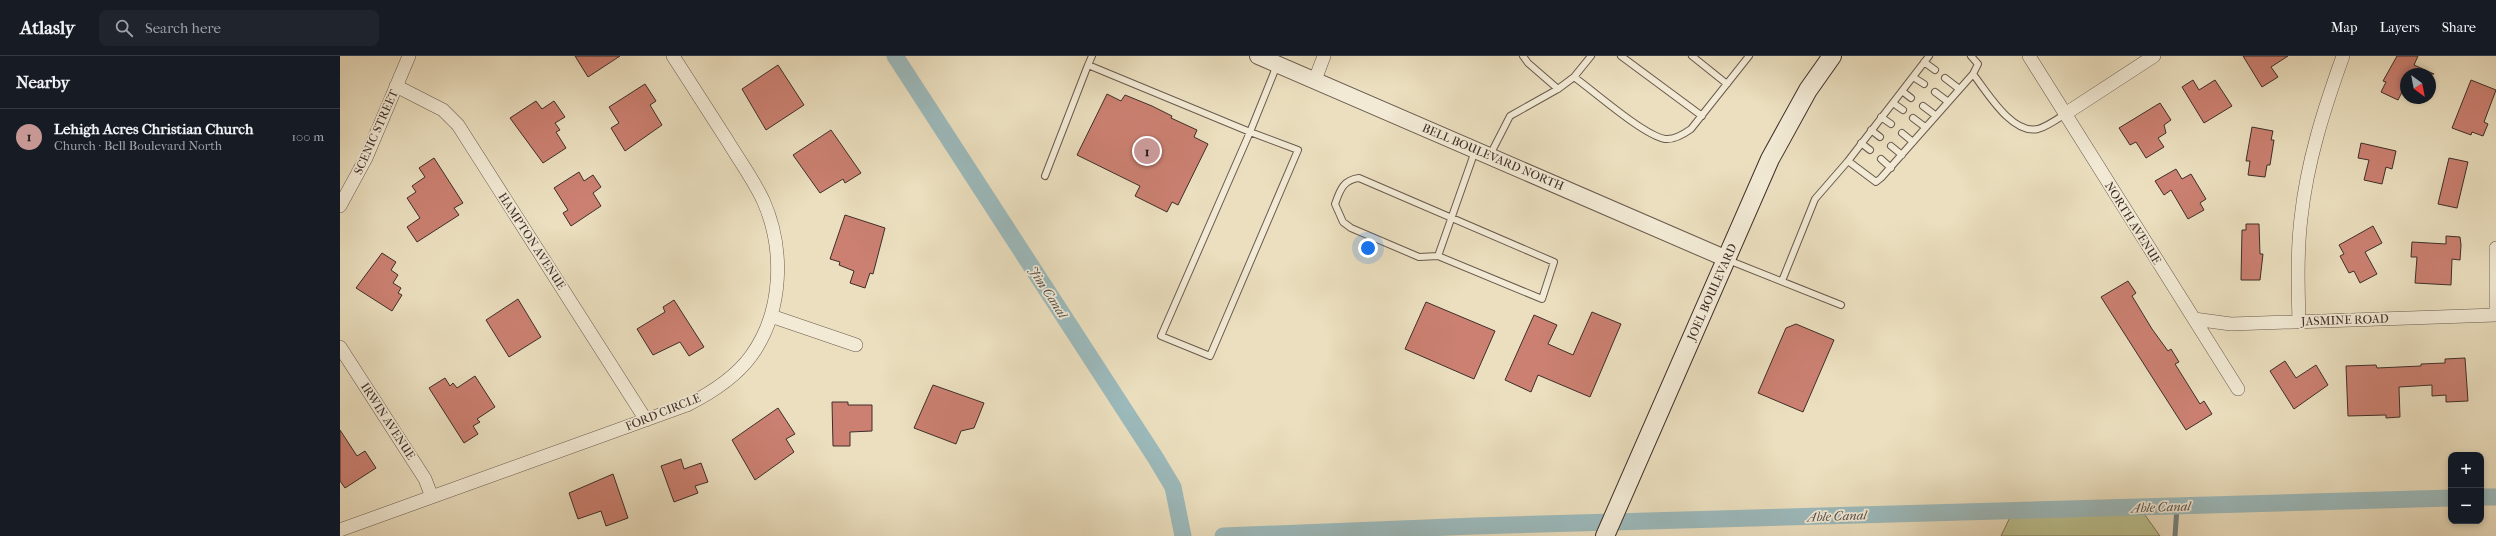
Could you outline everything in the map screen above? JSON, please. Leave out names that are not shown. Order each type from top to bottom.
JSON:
[{"type":"main road","name":"JOEL BOULEVARD","points":[[1605,536],[1781,136],[1808,90],[1832,56]]},
{"type":"street","name":"SCENIC STREET","points":[[340,206],[366,158],[409,56]]},
{"type":"street","name":"FORD CIRCLE","points":[[340,530],[693,402],[730,378],[750,357],[763,338],[776,291],[776,247],[763,200],[752,179],[672,56]]},
{"type":"street","name":"BELL BOULEVARD NORTH","points":[[1258,56],[1726,259]]},
{"type":"street","points":[[1315,80],[1324,56]]},
{"type":"street","name":"NORTH AVENUE","points":[[2029,56],[2238,389]]},
{"type":"street","points":[[2065,114],[2154,56]]},
{"type":"street","points":[[2299,322],[2298,272],[2301,218],[2307,177],[2317,132],[2343,56]]},
{"type":"street","name":"HAMPTON AVENUE","points":[[396,86],[443,110],[458,125],[646,420]]},
{"type":"street","points":[[2496,248],[2496,315]]},
{"type":"street","name":"JASMINE ROAD","points":[[2194,319],[2231,324],[2496,315]]},
{"type":"street","points":[[770,316],[856,345]]},
{"type":"street","name":"IRWIN AVENUE","points":[[340,347],[424,479],[432,497]]},
{"type":"lane","points":[[1045,176],[1092,56]]},
{"type":"lane","points":[[1523,56],[1528,63],[1558,89]]},
{"type":"lane","points":[[1490,156],[1505,122],[1510,116],[1558,89],[1574,76],[1592,56]]},
{"type":"lane","points":[[1621,56],[1702,116]]},
{"type":"lane","points":[[1692,56],[1727,84]]},
{"type":"lane","points":[[1574,76],[1651,134],[1667,140],[1680,136],[1691,129],[1749,56]]},
{"type":"lane","points":[[1782,281],[1815,199],[1848,161],[1929,56]]},
{"type":"lane","points":[[1848,161],[1876,182],[1902,155],[1958,88],[1973,74],[1978,64],[1971,56]]},
{"type":"lane","points":[[1924,62],[1934,70]]},
{"type":"lane","points":[[1088,65],[1250,132],[1298,150],[1210,356],[1161,336],[1250,132],[1278,64]]},
{"type":"lane","points":[[1973,74],[2012,122],[2024,128],[2036,130],[2046,126],[2065,114]]},
{"type":"lane","points":[[1913,76],[1924,84]]},
{"type":"lane","points":[[1945,78],[1958,88]]},
{"type":"lane","points":[[1902,91],[1911,98]]},
{"type":"lane","points":[[1935,92],[1947,101]]},
{"type":"lane","points":[[1893,102],[1903,110]]},
{"type":"lane","points":[[1923,106],[1935,115]]},
{"type":"lane","points":[[1881,117],[1891,124]]},
{"type":"lane","points":[[1913,118],[1925,127]]},
{"type":"lane","points":[[1871,130],[1880,137]]},
{"type":"lane","points":[[1902,133],[1913,142]]},
{"type":"lane","points":[[1861,143],[1870,150]]},
{"type":"lane","points":[[1891,146],[1902,155]]},
{"type":"lane","points":[[1438,256],[1475,149]]},
{"type":"lane","points":[[1880,159],[1890,168]]},
{"type":"lane","points":[[1359,178],[1554,262],[1542,299],[1438,256],[1419,257],[1351,228],[1344,222],[1335,204],[1340,188],[1349,179],[1359,178]]},
{"type":"lane","points":[[1726,259],[1841,305]]},
{"type":"green space","points":[[2140,508],[2160,536],[2001,536],[2013,511]]},
{"type":"building","points":[[575,56],[620,56],[588,77]]},
{"type":"building","points":[[2243,56],[2288,56],[2271,67],[2278,77],[2262,87]]},
{"type":"building","points":[[2397,56],[2418,56],[2414,65],[2421,68],[2400,68],[2400,96],[2398,100],[2381,92],[2386,82],[2383,81]]},
{"type":"building","points":[[778,65],[804,105],[766,130],[742,89]]},
{"type":"building","points":[[2193,80],[2199,90],[2215,80],[2232,106],[2204,123],[2182,87]]},
{"type":"building","points":[[2471,80],[2496,90],[2484,122],[2488,124],[2483,136],[2472,132],[2471,135],[2452,128]]},
{"type":"building","points":[[645,84],[656,101],[650,105],[662,125],[625,151],[611,128],[619,123],[609,107]]},
{"type":"building","points":[[1107,94],[1121,101],[1125,95],[1152,106],[1172,116],[1171,118],[1197,130],[1194,137],[1208,144],[1178,205],[1172,202],[1167,212],[1135,196],[1140,186],[1077,155]]},
{"type":"building","points":[[536,101],[542,109],[554,101],[565,117],[555,123],[560,130],[556,132],[566,148],[543,163],[510,118]]},
{"type":"building","points":[[2160,103],[2171,120],[2164,125],[2166,133],[2158,138],[2164,147],[2146,158],[2136,142],[2130,145],[2119,128]]},
{"type":"building","points":[[2252,127],[2273,131],[2271,140],[2274,140],[2270,165],[2267,165],[2265,177],[2248,175],[2250,161],[2246,161]]},
{"type":"building","points":[[831,130],[861,173],[845,183],[843,179],[820,193],[793,155]]},
{"type":"building","points":[[2361,143],[2396,151],[2392,169],[2386,167],[2382,184],[2364,180],[2369,160],[2358,158]]},
{"type":"building","points":[[434,158],[463,203],[454,208],[459,215],[417,242],[407,227],[420,218],[407,198],[416,192],[412,186],[425,177],[419,168]]},
{"type":"building","points":[[2449,158],[2468,162],[2457,208],[2438,204]]},
{"type":"building","points":[[2176,169],[2182,179],[2191,174],[2206,199],[2200,203],[2204,210],[2188,219],[2171,190],[2164,195],[2155,181]]},
{"type":"building","points":[[579,172],[584,181],[593,175],[601,187],[593,193],[601,206],[571,226],[563,213],[568,210],[554,188]]},
{"type":"building","points":[[845,215],[885,228],[873,274],[870,273],[865,288],[850,283],[854,271],[839,265],[840,262],[830,259]]},
{"type":"building","points":[[2246,224],[2259,224],[2260,254],[2263,254],[2260,280],[2241,280],[2242,230],[2246,230]]},
{"type":"building","points":[[2373,226],[2382,243],[2365,252],[2377,274],[2360,283],[2354,271],[2349,273],[2340,256],[2344,254],[2339,245]]},
{"type":"building","points":[[2446,236],[2460,237],[2461,245],[2460,260],[2452,259],[2451,285],[2415,283],[2417,257],[2411,257],[2412,242],[2446,244]]},
{"type":"building","points":[[382,253],[396,262],[391,270],[398,275],[393,283],[401,288],[398,293],[402,295],[392,311],[356,288]]},
{"type":"building","points":[[2128,281],[2136,293],[2132,296],[2152,329],[2168,351],[2171,349],[2179,362],[2175,364],[2200,404],[2204,401],[2212,414],[2186,430],[2101,297]]},
{"type":"building","points":[[518,299],[541,337],[509,357],[486,320]]},
{"type":"building","points":[[674,300],[704,347],[689,356],[680,342],[653,355],[637,329],[665,312],[663,307]]},
{"type":"building","points":[[1426,302],[1495,331],[1474,379],[1405,349]]},
{"type":"building","points":[[1592,312],[1621,324],[1590,397],[1538,375],[1531,392],[1505,380],[1534,315],[1557,325],[1548,344],[1573,355]]},
{"type":"building","points":[[1796,324],[1834,340],[1803,412],[1758,393],[1786,328]]},
{"type":"building","points":[[2465,358],[2468,401],[2446,402],[2446,395],[2432,396],[2432,385],[2399,387],[2400,417],[2386,418],[2386,415],[2348,416],[2346,366],[2376,365],[2377,368],[2421,366],[2421,364],[2445,363],[2445,359]]},
{"type":"building","points":[[2285,361],[2296,378],[2316,365],[2328,385],[2294,409],[2270,371]]},
{"type":"building","points":[[475,376],[495,407],[477,419],[480,422],[473,426],[478,434],[464,443],[429,388],[445,378],[450,386],[453,383],[457,388]]},
{"type":"building","points":[[933,385],[984,403],[974,428],[961,431],[956,444],[914,428]]},
{"type":"building","points":[[832,402],[848,402],[848,405],[872,405],[872,431],[850,432],[850,446],[833,446]]},
{"type":"building","points":[[778,408],[795,434],[786,439],[794,452],[755,480],[732,440]]},
{"type":"building","points":[[340,430],[357,456],[365,451],[376,468],[345,488],[340,481]]},
{"type":"building","points":[[681,459],[684,469],[701,463],[708,482],[695,486],[698,493],[674,502],[661,466]]},
{"type":"building","points":[[613,474],[628,518],[606,526],[601,511],[578,519],[569,493]]},
{"type":"waterway","name":"Jim Canal","points":[[895,56],[1155,457],[1173,487],[1183,536]]},
{"type":"waterway","name":"Able Canal","points":[[2484,497],[2496,497]]},
{"type":"waterway","name":"Able Canal","points":[[1223,536],[1475,526],[2448,498]]},
{"type":"waterway","points":[[2175,536],[2177,507]]},
{"type":"place","name":"Lehigh Acres Christian Church","points":[[1147,151]]}]
